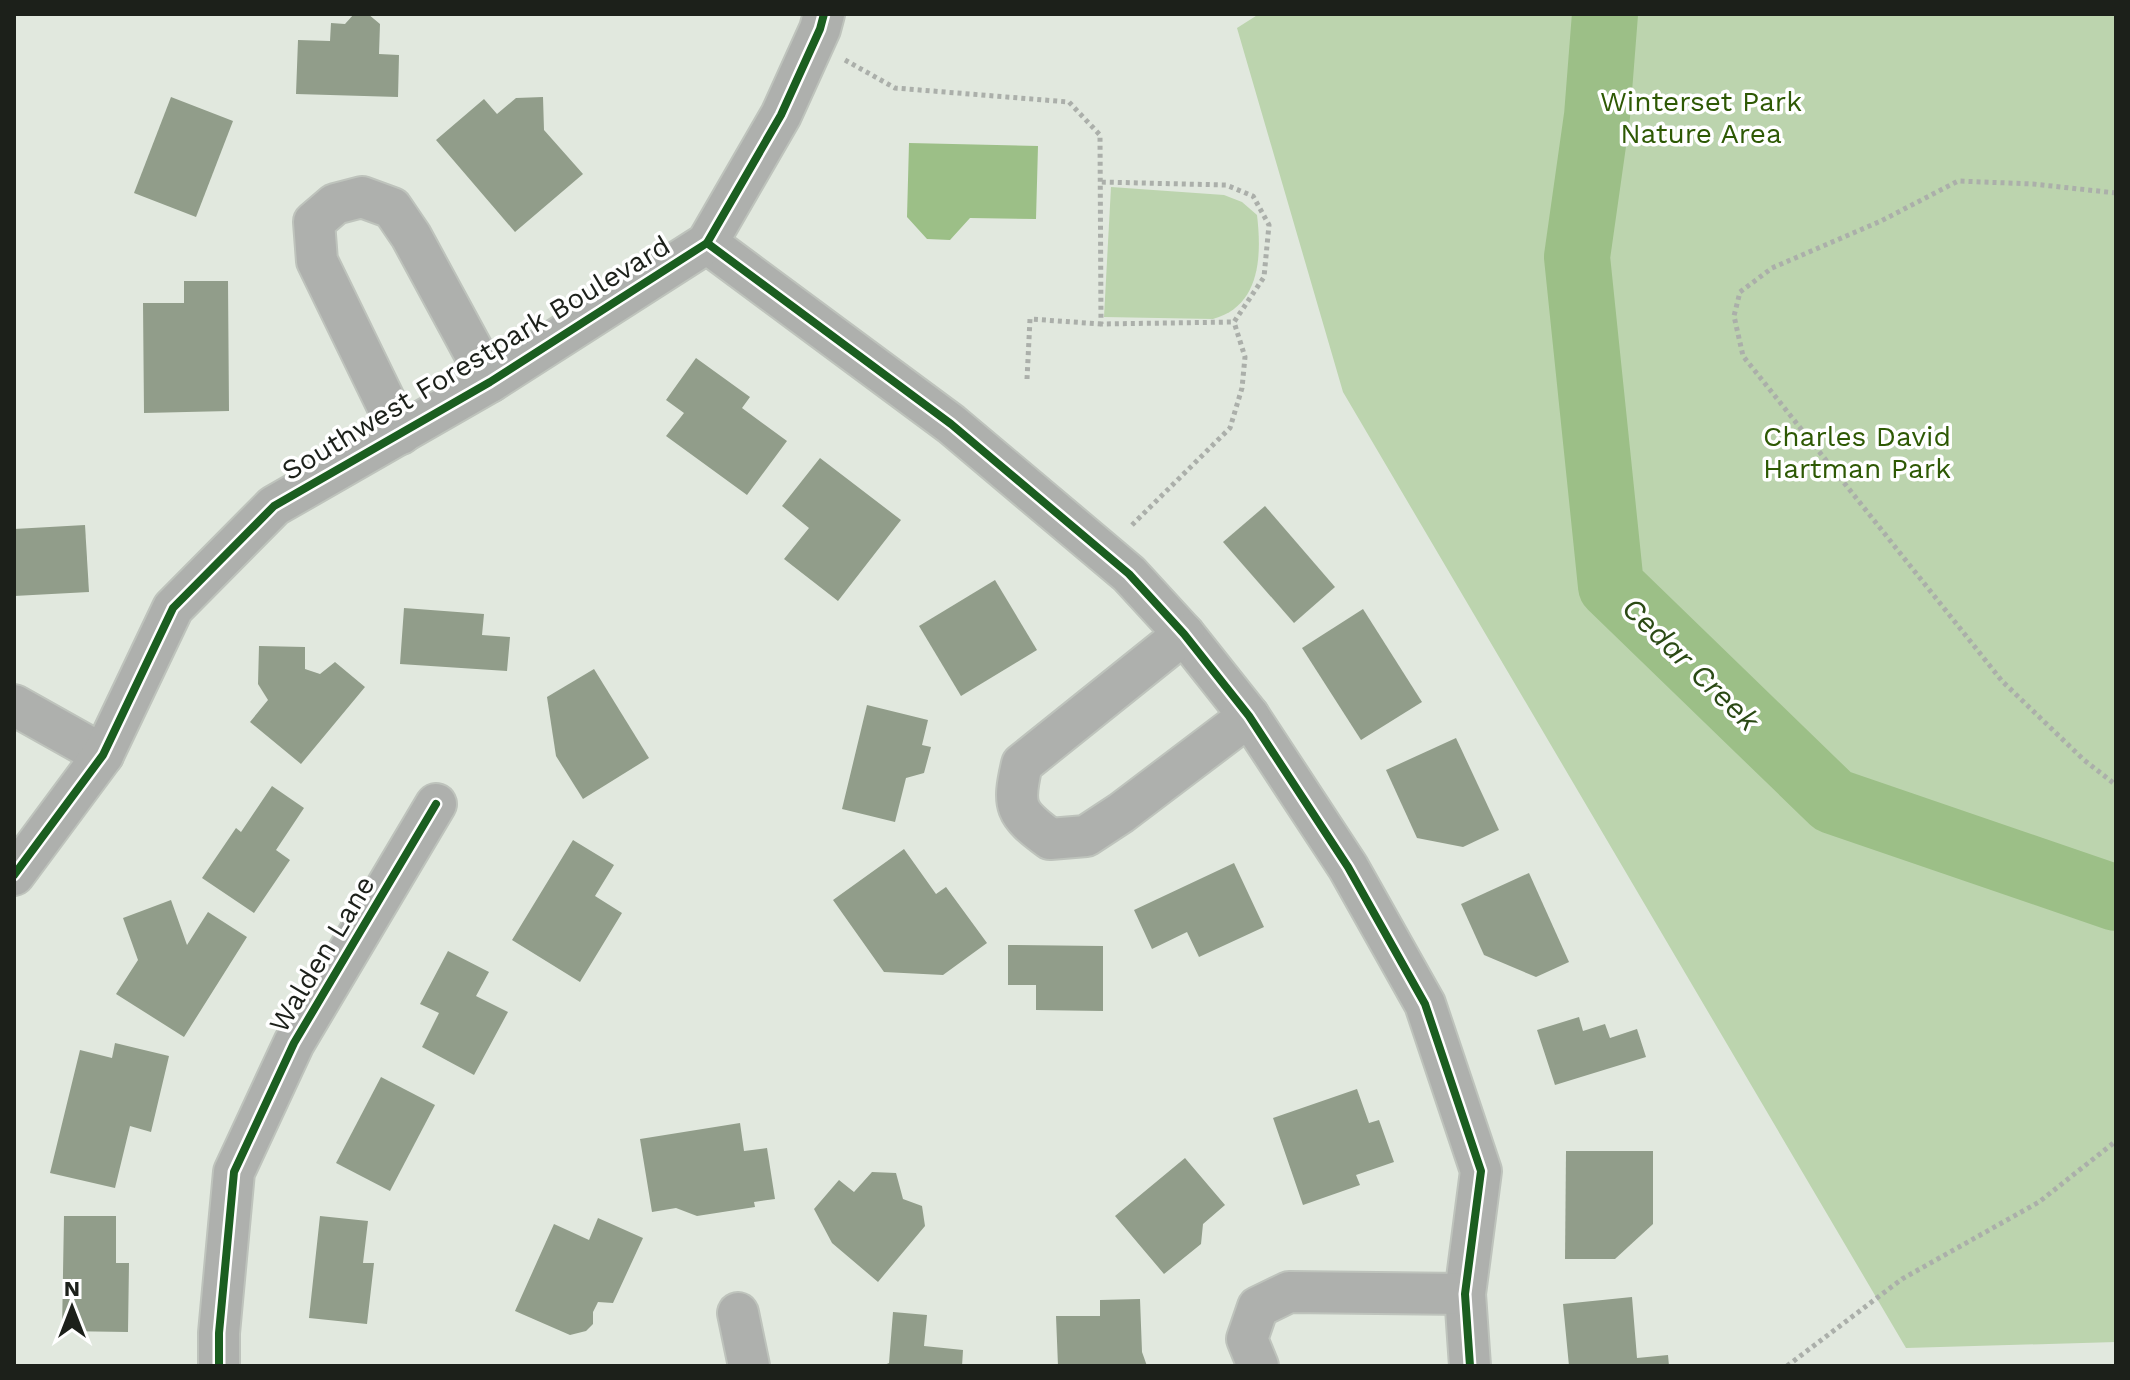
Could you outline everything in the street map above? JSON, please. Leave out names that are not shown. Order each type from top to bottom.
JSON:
[{"type":"street","name":"Southwest Forestpark Boulevard","points":[[14,875],[103,755],[173,608],[274,506],[490,382],[707,243],[781,115],[824,14]]},
{"type":"street","points":[[401,434],[317,261],[314,222],[335,204],[362,197],[392,208],[411,236],[490,382]]},
{"type":"street","points":[[707,243],[951,424],[1129,574],[1184,634],[1249,716],[1348,867],[1425,1004],[1481,1171],[1465,1294],[1470,1366]]},
{"type":"street","points":[[1184,634],[1022,764],[1015,793],[1024,820],[1050,839],[1086,836],[1249,716]]},
{"type":"street","points":[[14,705],[103,755]]},
{"type":"street","name":"Walden Lane","points":[[219,1366],[219,1333],[234,1172],[294,1043],[436,804]]},
{"type":"street","points":[[1258,1366],[1247,1339],[1258,1307],[1289,1292],[1465,1294]]},
{"type":"street","points":[[738,1313],[749,1366]]},
{"type":"path","points":[[844,59],[895,88],[1069,102],[1100,135],[1101,324]]},
{"type":"path","points":[[2116,193],[2033,184],[1958,181],[1881,221],[1772,268],[1740,292],[1734,316],[1743,356],[2002,681],[2084,760],[2116,785]]},
{"type":"path","points":[[1100,182],[1226,185],[1253,196],[1269,225],[1264,277],[1234,322]]},
{"type":"path","points":[[1027,379],[1030,319],[1101,324],[1234,322]]},
{"type":"path","points":[[1132,525],[1230,428],[1242,388],[1245,357],[1234,322]]},
{"type":"path","points":[[1787,1366],[1902,1279],[2039,1202],[2116,1141]]},
{"type":"green space","points":[[1259,14],[1592,14],[1584,119],[1564,260],[1593,573],[1612,609],[1818,815],[1853,839],[2116,919],[2116,1342],[1906,1348],[1343,392],[1237,28]]},
{"type":"green space","name":"Charles David Hartman Park","points":[[1612,14],[2116,14],[2116,898],[1833,801],[1611,586],[1577,257]]},
{"type":"green space","points":[[1111,187],[1224,195],[1242,202],[1257,215],[1258,263],[1249,291],[1240,303],[1229,313],[1213,319],[1104,317]]},
{"type":"shaded area","points":[[909,143],[1038,146],[1036,219],[970,218],[950,240],[927,239],[907,217]]},
{"type":"building","points":[[354,14],[368,14],[380,24],[379,54],[399,55],[398,97],[296,94],[298,40],[330,41],[331,23],[345,24]]},
{"type":"building","points":[[171,97],[233,121],[196,217],[134,193]]},
{"type":"building","points":[[543,97],[544,130],[583,174],[515,232],[436,140],[484,99],[497,114],[516,98]]},
{"type":"building","points":[[184,281],[228,281],[229,411],[144,413],[143,303],[184,303]]},
{"type":"building","points":[[696,358],[750,397],[742,408],[787,441],[747,495],[666,436],[684,413],[666,400]]},
{"type":"building","points":[[820,458],[901,520],[838,601],[784,559],[809,528],[782,506]]},
{"type":"building","points":[[1265,506],[1335,587],[1294,623],[1223,542]]},
{"type":"building","points":[[85,525],[89,592],[14,596],[14,529]]},
{"type":"building","points":[[995,580],[1037,650],[961,696],[919,626]]},
{"type":"building","points":[[404,608],[484,614],[482,635],[510,637],[507,671],[400,664]]},
{"type":"building","points":[[1363,609],[1422,702],[1361,740],[1302,648]]},
{"type":"building","points":[[259,646],[305,647],[305,669],[320,674],[335,662],[365,687],[301,764],[250,722],[268,700],[258,684]]},
{"type":"building","points":[[594,669],[649,758],[583,799],[556,756],[547,697]]},
{"type":"building","points":[[867,705],[928,720],[922,745],[931,747],[924,773],[906,778],[895,822],[842,809]]},
{"type":"building","points":[[1456,738],[1499,830],[1463,847],[1417,838],[1386,770]]},
{"type":"building","points":[[272,786],[304,808],[276,850],[290,860],[254,913],[202,878],[236,828],[241,832]]},
{"type":"building","points":[[573,840],[614,865],[595,896],[622,913],[580,982],[512,940]]},
{"type":"building","points":[[904,849],[936,894],[946,887],[987,943],[943,975],[884,972],[833,900]]},
{"type":"building","points":[[1234,863],[1264,927],[1199,957],[1187,932],[1152,949],[1134,910]]},
{"type":"building","points":[[1529,873],[1569,962],[1536,977],[1484,955],[1461,904]]},
{"type":"building","points":[[171,900],[187,945],[208,912],[247,937],[184,1037],[116,994],[138,960],[123,918]]},
{"type":"building","points":[[1008,945],[1103,946],[1103,1011],[1036,1010],[1036,985],[1008,985]]},
{"type":"building","points":[[448,951],[489,972],[476,996],[508,1012],[474,1075],[422,1047],[439,1013],[420,1004]]},
{"type":"building","points":[[1579,1017],[1583,1031],[1605,1024],[1610,1038],[1637,1029],[1646,1057],[1555,1085],[1537,1030]]},
{"type":"building","points":[[115,1043],[169,1056],[151,1132],[130,1126],[115,1188],[50,1173],[80,1050],[112,1058]]},
{"type":"building","points":[[381,1077],[435,1105],[390,1191],[336,1163]]},
{"type":"building","points":[[1357,1089],[1369,1123],[1379,1120],[1394,1162],[1356,1175],[1360,1185],[1303,1205],[1273,1118]]},
{"type":"building","points":[[740,1123],[744,1151],[767,1148],[775,1199],[754,1202],[755,1207],[697,1216],[676,1208],[652,1212],[640,1139]]},
{"type":"building","points":[[1566,1151],[1653,1151],[1653,1224],[1615,1259],[1565,1259]]},
{"type":"building","points":[[1185,1158],[1225,1205],[1203,1224],[1201,1244],[1164,1274],[1115,1216]]},
{"type":"building","points":[[872,1172],[896,1173],[903,1199],[922,1206],[925,1226],[878,1282],[832,1243],[814,1209],[839,1180],[854,1192]]},
{"type":"building","points":[[64,1216],[116,1216],[116,1263],[129,1263],[128,1332],[62,1331]]},
{"type":"building","points":[[320,1216],[368,1221],[363,1263],[374,1263],[367,1324],[309,1318]]},
{"type":"building","points":[[598,1218],[643,1238],[613,1303],[598,1302],[593,1312],[593,1324],[586,1331],[570,1335],[515,1311],[554,1224],[589,1240]]},
{"type":"building","points":[[1632,1297],[1637,1358],[1668,1355],[1669,1366],[1569,1366],[1563,1304]]},
{"type":"building","points":[[1140,1299],[1142,1352],[1147,1366],[1058,1366],[1056,1316],[1100,1316],[1100,1300]]},
{"type":"building","points":[[893,1312],[927,1315],[924,1346],[963,1350],[962,1366],[882,1366],[889,1363]]},
{"type":"waterway","name":"Cedar Creek","points":[[1605,14],[1597,116],[1577,257],[1611,586],[1833,801],[2116,898]]},
{"type":"cycle path","points":[[14,875],[103,755],[173,608],[274,506],[490,382],[707,243],[781,115],[824,14]]},
{"type":"cycle path","points":[[707,243],[951,424],[1129,574],[1184,634],[1249,716],[1348,867],[1425,1004],[1481,1171],[1465,1294],[1470,1366]]},
{"type":"cycle path","points":[[219,1366],[219,1333],[234,1172],[294,1043],[436,804]]},
{"type":"park label","name":"Winterset Park Nature Area","points":[[1701,117]]}]
